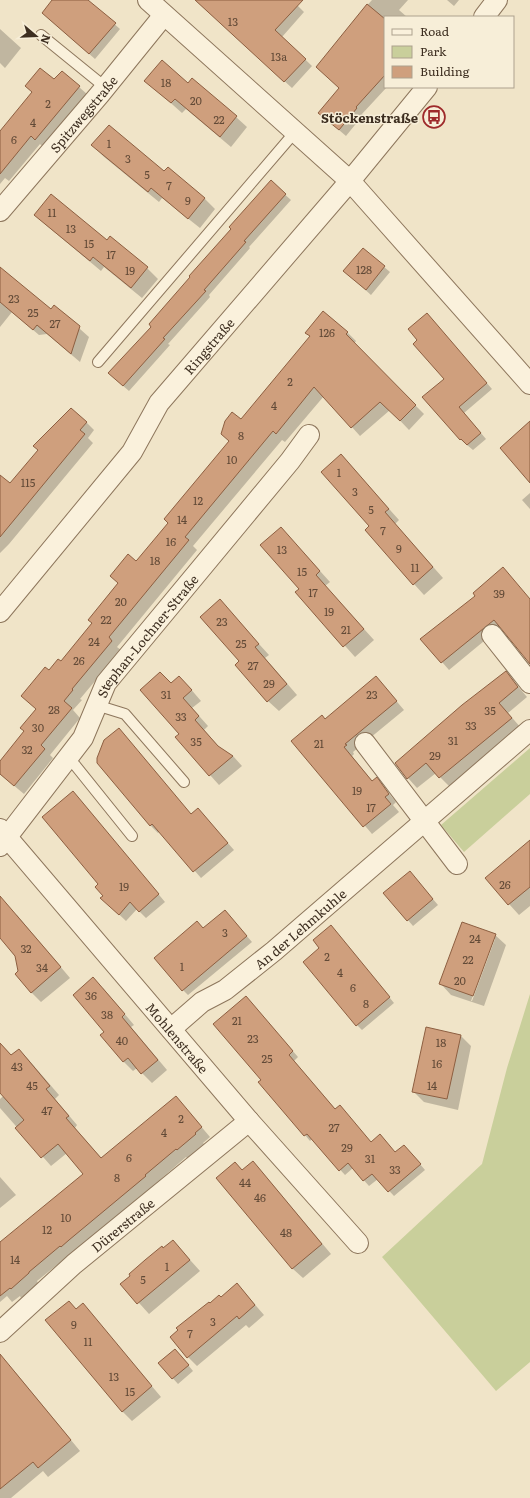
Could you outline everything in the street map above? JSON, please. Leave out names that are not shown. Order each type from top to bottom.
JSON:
[{"type":"street","points":[[148,0],[350,181],[530,384]]},
{"type":"street","points":[[485,16],[497,0]]},
{"type":"street","name":"Spitzwegstraße","points":[[0,211],[164,15]]},
{"type":"street","name":"Ringstraße","points":[[0,612],[132,452],[160,403],[350,181],[426,88]]},
{"type":"street","name":"Stephan-Lochner-Straße","points":[[2,838],[83,738],[106,683],[290,461],[309,435]]},
{"type":"street","points":[[492,635],[530,683]]},
{"type":"street","name":"An der Lehmkuhle","points":[[171,1029],[202,1002],[225,990],[274,951],[530,730]]},
{"type":"street","points":[[365,743],[457,864]]},
{"type":"street","name":"Mohlenstraße","points":[[2,838],[171,1029],[249,1121],[358,1243]]},
{"type":"street","name":"Dürerstraße","points":[[0,1332],[74,1264],[249,1121]]},
{"type":"lane","points":[[41,35],[105,87]]},
{"type":"lane","points":[[98,362],[295,132]]},
{"type":"lane","points":[[96,705],[125,714],[184,782]]},
{"type":"lane","points":[[66,760],[76,766],[132,836]]},
{"type":"green space","points":[[530,748],[530,794],[464,852],[441,825]]},
{"type":"green space","points":[[530,994],[530,1362],[496,1391],[382,1257],[482,1164],[507,1068]]},
{"type":"building","points":[[52,0],[88,0],[116,23],[89,54],[42,13]]},
{"type":"building","points":[[195,0],[303,0],[275,30],[306,59],[284,82]]},
{"type":"building","points":[[367,4],[384,18],[384,76],[356,107],[357,108],[339,130],[318,113],[339,88],[316,67]]},
{"type":"building","points":[[162,60],[188,83],[192,78],[237,116],[220,137],[175,99],[171,103],[144,81]]},
{"type":"building","points":[[40,68],[54,79],[62,71],[80,86],[35,140],[31,136],[0,174],[0,131],[32,92],[25,86]]},
{"type":"building","points":[[109,125],[164,171],[168,167],[205,198],[188,219],[151,188],[148,192],[91,145]]},
{"type":"building","points":[[271,180],[286,194],[244,241],[246,242],[204,290],[206,291],[163,338],[165,339],[123,386],[108,373],[151,327],[149,324],[231,229],[229,227]]},
{"type":"building","points":[[51,194],[107,240],[110,236],[148,267],[131,288],[93,257],[90,261],[34,215]]},
{"type":"building","points":[[363,248],[385,266],[366,290],[343,271]]},
{"type":"building","points":[[0,267],[51,309],[54,305],[80,326],[71,354],[37,325],[33,330],[0,302]]},
{"type":"building","points":[[323,311],[348,332],[346,334],[416,405],[400,421],[380,402],[351,428],[314,387],[276,434],[273,431],[185,537],[189,540],[109,637],[112,641],[72,689],[73,690],[64,701],[72,708],[41,745],[45,749],[14,786],[0,774],[0,761],[24,731],[20,728],[36,709],[21,696],[45,667],[49,670],[58,659],[61,661],[92,623],[88,620],[118,583],[110,576],[128,554],[136,561],[168,523],[164,519],[229,441],[221,434],[225,421],[232,412],[241,419],[310,336],[305,333]]},
{"type":"building","points":[[427,313],[487,383],[459,407],[481,433],[467,445],[461,439],[460,440],[422,397],[444,379],[413,344],[417,340],[408,329]]},
{"type":"building","points":[[71,408],[87,422],[80,430],[85,434],[0,537],[0,475],[10,483],[38,450],[33,446]]},
{"type":"building","points":[[530,421],[530,483],[500,448]]},
{"type":"building","points":[[341,454],[389,509],[385,512],[433,567],[413,585],[365,530],[369,526],[321,472]]},
{"type":"building","points":[[281,527],[320,571],[316,575],[364,629],[343,647],[295,592],[299,589],[260,545]]},
{"type":"building","points":[[503,567],[530,599],[530,664],[494,620],[441,663],[420,639],[475,596],[473,593]]},
{"type":"building","points":[[220,599],[259,644],[255,647],[287,684],[267,702],[235,665],[239,661],[200,617]]},
{"type":"building","points":[[506,671],[518,687],[499,703],[512,718],[439,778],[426,763],[407,779],[395,763],[462,705]]},
{"type":"building","points":[[160,672],[171,683],[179,676],[192,690],[183,698],[199,716],[195,720],[218,746],[233,756],[209,776],[175,737],[179,734],[140,690]]},
{"type":"building","points":[[376,676],[397,701],[345,744],[347,745],[344,747],[372,781],[377,777],[389,794],[385,797],[391,804],[363,827],[291,741],[322,715],[325,719]]},
{"type":"building","points":[[119,728],[191,814],[198,808],[228,843],[193,872],[152,824],[150,826],[97,763],[97,758],[104,740]]},
{"type":"building","points":[[73,791],[159,894],[139,912],[130,902],[119,915],[100,898],[103,896],[95,887],[98,884],[42,817]]},
{"type":"building","points":[[530,840],[530,887],[508,905],[485,878]]},
{"type":"building","points":[[410,871],[433,899],[407,921],[383,893]]},
{"type":"building","points":[[0,896],[61,967],[31,993],[15,974],[18,971],[15,956],[0,938]]},
{"type":"building","points":[[225,910],[247,936],[182,991],[154,958],[197,921],[203,928]]},
{"type":"building","points":[[462,922],[496,934],[473,996],[439,984]]},
{"type":"building","points":[[331,925],[390,997],[356,1026],[303,962],[319,948],[313,940]]},
{"type":"building","points":[[93,977],[125,1014],[122,1017],[158,1060],[141,1074],[128,1058],[123,1062],[100,1035],[104,1032],[73,995]]},
{"type":"building","points":[[246,996],[293,1051],[289,1055],[335,1109],[340,1105],[371,1142],[380,1134],[395,1152],[404,1145],[421,1164],[388,1192],[372,1174],[363,1181],[348,1163],[339,1171],[307,1134],[304,1136],[258,1082],[261,1080],[213,1024]]},
{"type":"building","points":[[426,1027],[461,1035],[447,1099],[412,1092]]},
{"type":"building","points":[[0,1043],[11,1055],[19,1049],[50,1086],[46,1089],[69,1116],[66,1118],[101,1158],[176,1096],[202,1127],[195,1133],[196,1134],[177,1150],[176,1149],[61,1247],[60,1246],[11,1289],[10,1288],[0,1296],[0,1242],[83,1174],[58,1144],[41,1158],[15,1128],[24,1120],[0,1093]]},
{"type":"building","points":[[253,1161],[322,1244],[292,1269],[216,1178],[235,1162],[242,1170]]},
{"type":"building","points":[[173,1240],[190,1260],[137,1304],[120,1284],[145,1260],[162,1246],[163,1248]]},
{"type":"building","points":[[237,1283],[255,1305],[239,1319],[237,1316],[187,1358],[170,1337],[178,1330],[176,1328],[219,1295],[221,1297]]},
{"type":"building","points":[[69,1301],[76,1309],[83,1303],[152,1386],[122,1412],[45,1320]]},
{"type":"building","points":[[175,1349],[189,1365],[172,1379],[158,1363]]},
{"type":"building","points":[[0,1354],[71,1440],[38,1468],[33,1462],[0,1489]]},
{"type":"place","name":"Stöckenstraße","points":[[434,117]]}]
